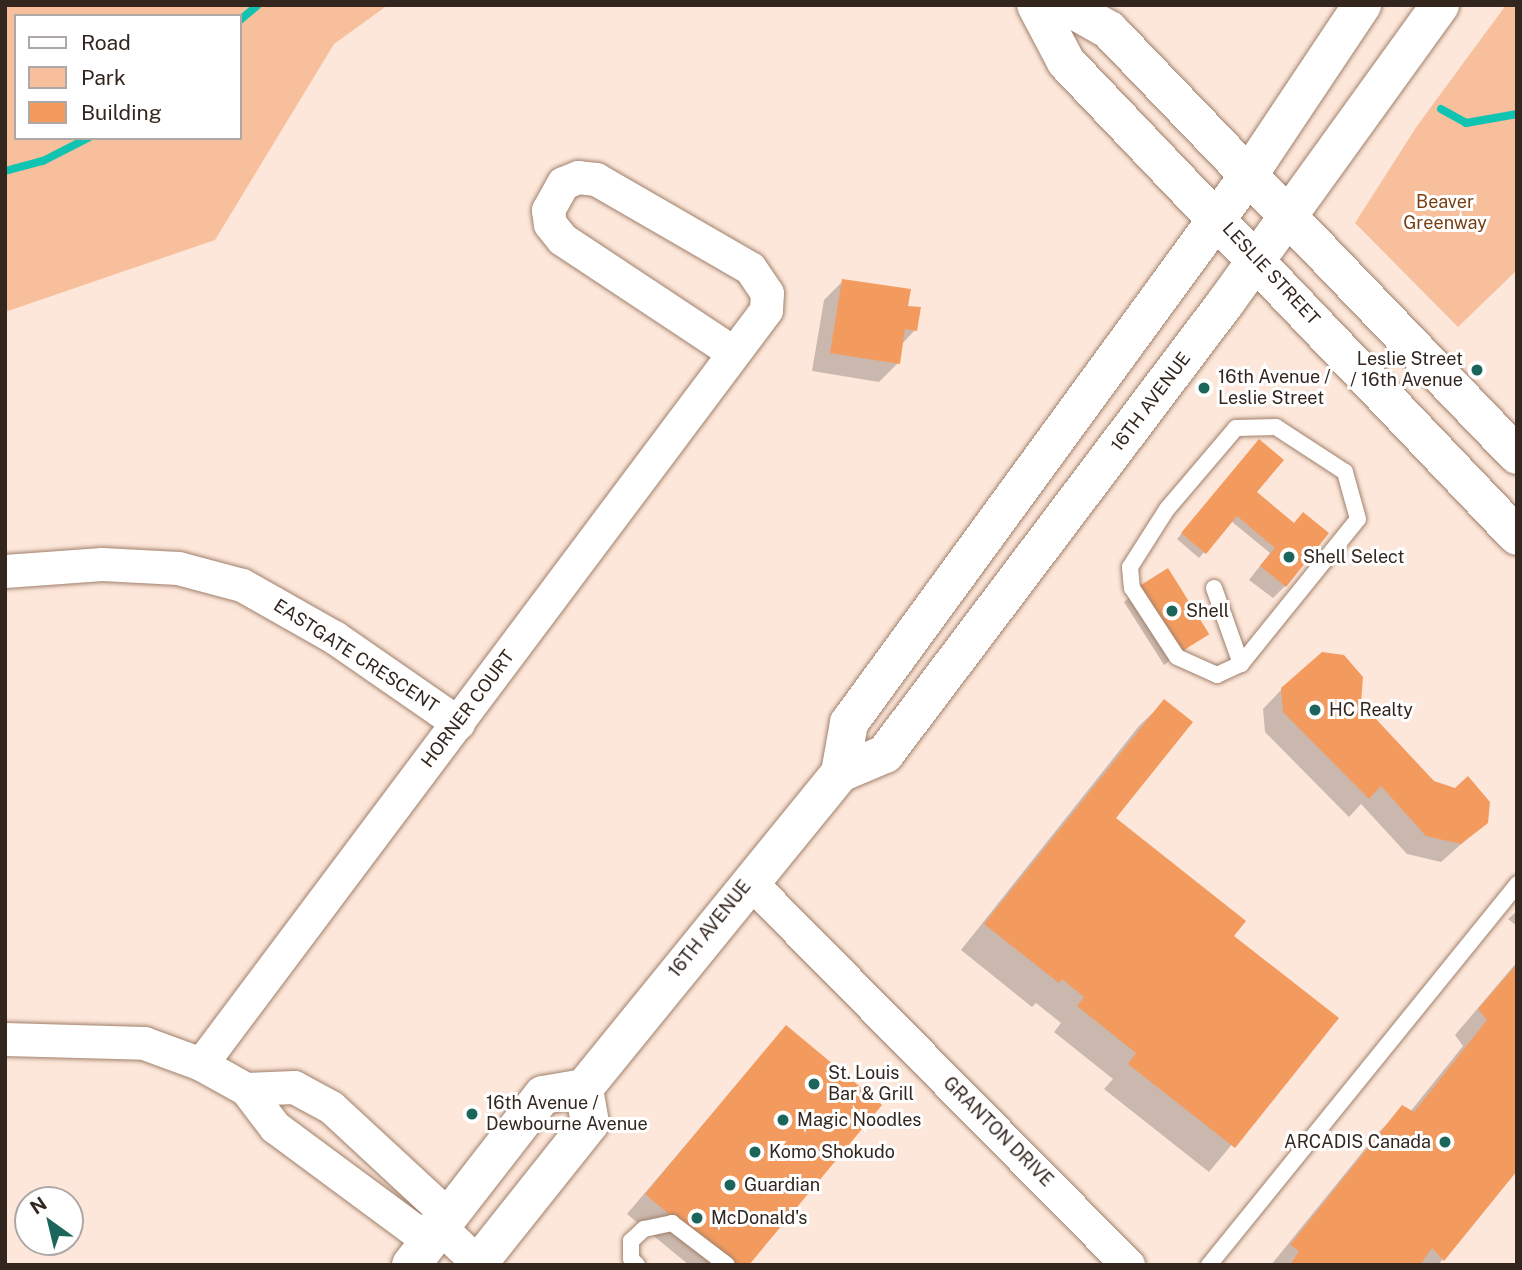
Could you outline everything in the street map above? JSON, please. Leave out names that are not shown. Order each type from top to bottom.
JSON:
[{"type":"main road","name":"LESLIE STREET","points":[[1037,5],[1066,62],[1217,216],[1517,536]]},
{"type":"main road","points":[[1065,5],[1109,30],[1517,455]]},
{"type":"main road","name":"16TH AVENUE","points":[[840,773],[849,723],[1248,176],[1362,5]]},
{"type":"main road","name":"16TH AVENUE","points":[[584,1088],[749,881],[840,773],[885,754],[1257,260],[1440,5]]},
{"type":"main road","points":[[411,1265],[545,1094],[584,1088],[590,1123],[478,1264]]},
{"type":"street","name":"HORNER COURT","points":[[201,1064],[766,310],[767,293],[750,268],[596,179],[578,177],[563,183],[548,210],[550,224],[562,239],[733,352]]},
{"type":"street","name":"EASTGATE CRESCENT","points":[[5,571],[102,564],[177,568],[242,585],[334,637],[457,723]]},
{"type":"street","name":"GRANTON DRIVE","points":[[749,881],[1128,1265]]},
{"type":"street","points":[[5,1039],[144,1043],[201,1064],[246,1089],[275,1126],[416,1232],[440,1227]]},
{"type":"street","points":[[246,1089],[294,1087],[331,1107],[439,1207],[440,1227],[478,1264]]},
{"type":"lane","points":[[1276,427],[1345,472],[1358,519],[1241,664],[1217,675],[1177,657],[1132,588],[1130,566],[1167,509],[1236,428],[1276,427]]},
{"type":"lane","points":[[1214,588],[1241,664]]},
{"type":"lane","points":[[1209,1265],[1517,884]]},
{"type":"lane","points":[[636,1265],[631,1259],[631,1241],[644,1228],[672,1223],[727,1265]]},
{"type":"green space","points":[[5,5],[388,5],[334,44],[215,240],[5,312]]},
{"type":"green space","name":"Beaver Greenway","points":[[1506,5],[1517,5],[1517,270],[1458,327],[1355,223],[1417,126]]},
{"type":"building","points":[[842,279],[911,289],[908,306],[921,307],[917,331],[905,329],[900,364],[830,353]]},
{"type":"building","points":[[1259,439],[1284,460],[1257,492],[1294,523],[1303,512],[1329,533],[1286,587],[1260,566],[1275,548],[1237,516],[1206,554],[1181,533]]},
{"type":"building","name":"Shell","points":[[1168,568],[1209,634],[1176,655],[1135,589]]},
{"type":"building","points":[[1322,652],[1344,655],[1363,677],[1361,703],[1434,781],[1455,788],[1468,776],[1490,802],[1488,823],[1461,844],[1426,836],[1381,786],[1369,799],[1283,712],[1281,688]]},
{"type":"building","points":[[1164,699],[1193,722],[1116,818],[1246,921],[1234,936],[1339,1018],[1235,1148],[1128,1064],[1136,1053],[1077,1006],[1084,997],[1062,979],[1059,983],[984,924]]},
{"type":"building","name":"ARCADIS Canada","points":[[1517,964],[1517,1171],[1444,1261],[1432,1248],[1420,1265],[1290,1265],[1299,1251],[1290,1245],[1402,1105],[1414,1112],[1487,1020],[1478,1009]]},
{"type":"building","points":[[786,1025],[882,1105],[749,1265],[730,1265],[645,1194]]},
{"type":"waterway","points":[[242,18],[258,5]]},
{"type":"waterway","points":[[1441,109],[1466,123],[1517,114]]},
{"type":"waterway","points":[[5,171],[43,161],[84,140]]},
{"type":"place","name":"Leslie Street / 16th Avenue","points":[[1477,370]]},
{"type":"place","name":"16th Avenue / Leslie Street","points":[[1204,388]]},
{"type":"place","name":"Shell Select","points":[[1289,557]]},
{"type":"place","name":"Shell","points":[[1172,611]]},
{"type":"place","name":"HC Realty","points":[[1315,710]]},
{"type":"place","name":"St. Louis Bar & Grill","points":[[814,1084]]},
{"type":"place","name":"16th Avenue / Dewbourne Avenue","points":[[472,1114]]},
{"type":"place","name":"Magic Noodles","points":[[783,1120]]},
{"type":"place","name":"ARCADIS Canada","points":[[1445,1142]]},
{"type":"place","name":"Komo Shokudo","points":[[755,1152]]},
{"type":"place","name":"Guardian","points":[[730,1185]]},
{"type":"place","name":"McDonald's","points":[[697,1218]]}]
